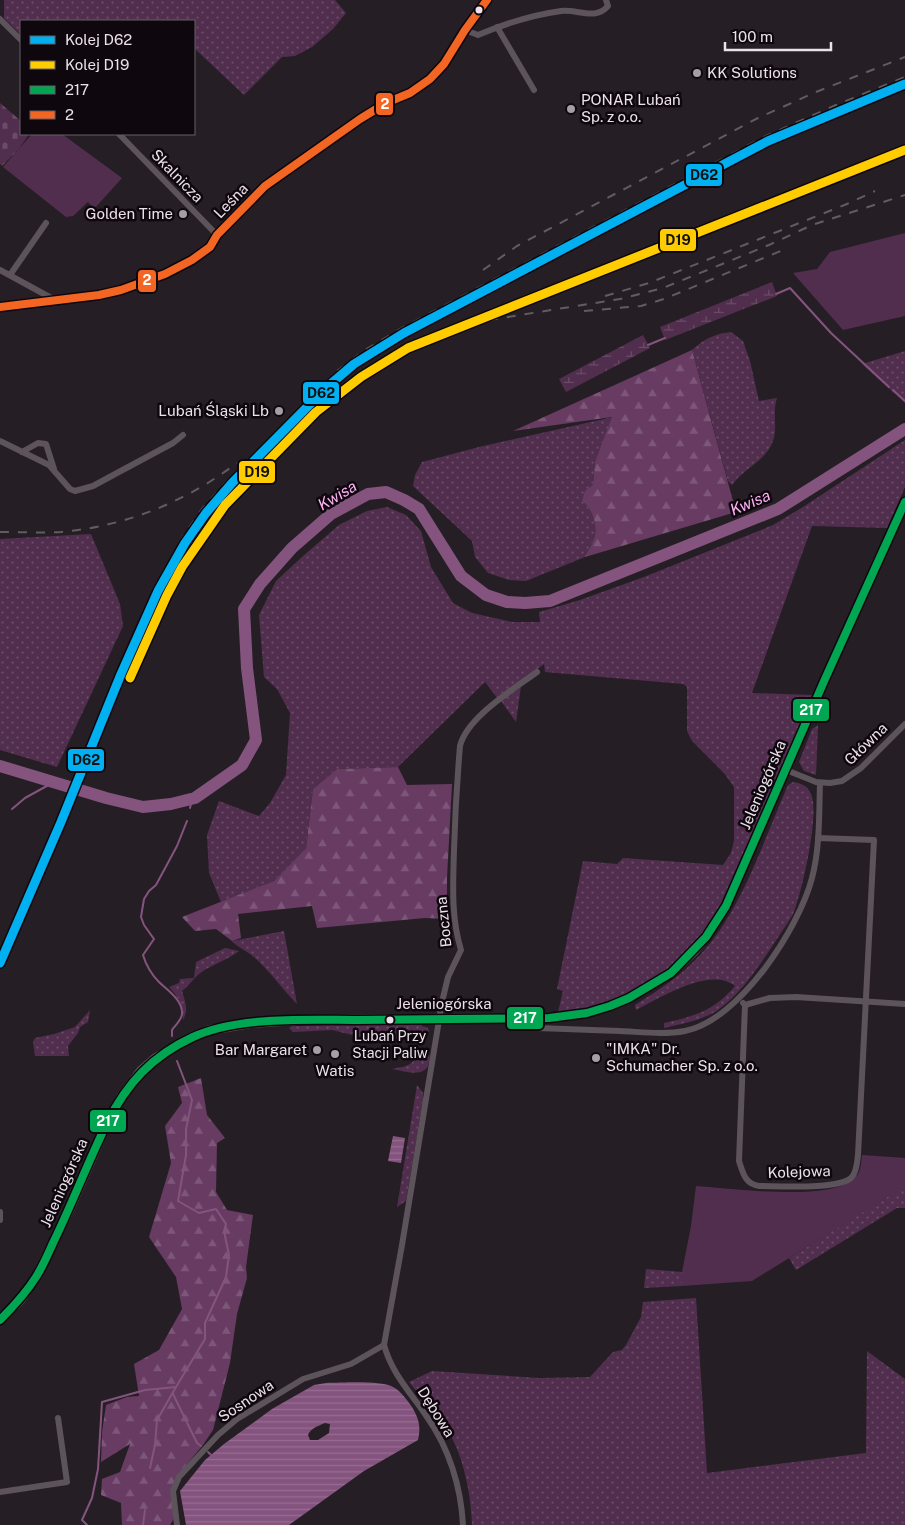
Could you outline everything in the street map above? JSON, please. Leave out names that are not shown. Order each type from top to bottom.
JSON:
[{"type":"main road","name":"Leśna","points":[[0,307],[111,292],[144,282],[192,260],[210,247],[217,235],[255,195],[288,169],[360,119],[410,93],[430,79],[444,64],[464,30],[487,0]]},
{"type":"main road","name":"Jeleniogórska","points":[[0,1320],[20,1300],[37,1276],[69,1210],[107,1123],[122,1096],[141,1071],[156,1058],[192,1037],[210,1030],[250,1022],[548,1018],[587,1013],[629,998],[671,973],[706,937],[726,906],[905,502]]},
{"type":"street","points":[[464,30],[478,35],[497,27],[563,11],[597,14],[602,12],[607,3]]},
{"type":"street","points":[[0,20],[20,39]]},
{"type":"street","points":[[497,27],[534,90]]},
{"type":"street","name":"Skalnicza","points":[[120,135],[217,235]]},
{"type":"street","points":[[10,276],[46,223]]},
{"type":"street","points":[[0,270],[55,300]]},
{"type":"street","points":[[0,441],[49,466],[75,492],[93,486],[173,444],[183,435]]},
{"type":"street","points":[[22,452],[38,443],[46,444],[55,472]]},
{"type":"street","name":"Boczna","points":[[384,1345],[404,1236],[438,1020],[448,977],[461,950],[454,926],[452,899],[456,796],[462,740],[464,734],[479,718],[537,672]]},
{"type":"street","name":"Główna","points":[[786,770],[820,783],[838,783],[851,777],[905,724]]},
{"type":"street","points":[[536,1028],[662,1033],[685,1031],[708,1022],[723,1012],[760,973],[786,938],[798,914],[812,876],[818,838],[820,783]]},
{"type":"street","name":"Kolejowa","points":[[745,1004],[738,1160],[746,1181],[752,1185],[816,1186],[844,1183],[851,1179],[855,1172],[858,1155],[874,840],[818,838]]},
{"type":"street","points":[[738,998],[745,1004],[770,998],[796,997],[905,1004]]},
{"type":"street","points":[[0,1212],[0,1220]]},
{"type":"street","name":"Sosnowa","points":[[177,1525],[173,1491],[179,1477],[218,1435],[237,1419],[303,1379],[351,1364],[384,1345]]},
{"type":"street","name":"Dębowa","points":[[384,1345],[388,1362],[439,1436],[451,1465],[457,1487],[463,1525]]},
{"type":"street","points":[[0,1492],[67,1482],[58,1418]]},
{"type":"green space","points":[[4,0],[335,0],[346,13],[333,29],[312,47],[295,56],[282,57],[244,95],[195,49],[195,20],[20,20],[20,34],[4,18]]},
{"type":"green space","points":[[0,103],[20,120],[20,135],[28,135],[19,149],[2,166],[0,164]]},
{"type":"green space","points":[[31,135],[63,135],[122,178],[94,209],[88,202],[73,216],[66,217],[3,167]]},
{"type":"green space","points":[[905,233],[905,316],[843,330],[793,273],[817,269],[830,252]]},
{"type":"green space","points":[[772,282],[777,296],[665,340],[660,327]]},
{"type":"green space","points":[[731,332],[743,341],[750,361],[759,401],[777,398],[774,436],[770,448],[732,485],[728,481],[692,350],[710,338]]},
{"type":"green space","points":[[643,335],[650,348],[566,392],[559,379]]},
{"type":"green space","points":[[692,350],[736,512],[585,557],[593,540],[595,530],[591,511],[582,501],[585,491],[593,485],[595,462],[612,417],[513,431]]},
{"type":"green space","points":[[905,351],[905,403],[862,364]]},
{"type":"green space","points":[[613,417],[595,462],[593,486],[582,501],[591,511],[595,530],[593,540],[585,557],[526,581],[509,580],[488,573],[475,557],[472,541],[413,486],[415,475],[422,462],[483,446]]},
{"type":"green space","points":[[905,440],[905,487],[887,528],[812,526],[752,693],[814,695],[719,908],[694,943],[662,973],[625,996],[605,1004],[568,1012],[558,1012],[563,991],[557,989],[583,861],[617,864],[623,858],[723,865],[731,853],[734,841],[734,787],[724,773],[692,741],[687,731],[687,687],[683,684],[545,672],[544,664],[498,699],[485,682],[398,767],[337,769],[313,789],[306,848],[274,881],[221,902],[209,873],[207,835],[219,801],[259,816],[270,803],[286,775],[290,713],[277,689],[264,677],[259,615],[276,581],[339,525],[367,511],[387,507],[406,515],[421,531],[431,567],[453,603],[472,613],[512,622],[540,622],[539,612],[580,600],[644,577],[773,525]]},
{"type":"green space","points":[[91,534],[120,604],[123,626],[57,767],[0,750],[0,539]]},
{"type":"green space","points":[[521,686],[516,722],[501,701]]},
{"type":"green space","points":[[818,725],[816,775],[804,771],[799,762],[812,729]]},
{"type":"green space","points":[[398,767],[407,785],[452,784],[447,878],[447,919],[425,918],[317,928],[312,906],[238,914],[241,938],[232,941],[216,929],[195,931],[182,917],[274,881],[306,848],[313,789],[337,769]]},
{"type":"green space","points":[[793,782],[804,785],[810,791],[813,804],[813,818],[809,853],[793,914],[765,957],[742,987],[725,1005],[703,1018],[664,1028],[664,1023],[695,1015],[711,1007],[735,986],[725,981],[699,982],[671,992],[636,1010],[635,1005],[686,969],[716,936],[729,917],[751,873],[788,785]]},
{"type":"green space","points":[[284,931],[297,1004],[260,962],[232,941]]},
{"type":"green space","points":[[225,948],[239,951],[203,971],[182,991],[186,1009],[183,1020],[180,1002],[169,987],[179,983],[180,979],[194,978],[196,962]]},
{"type":"green space","points":[[90,1010],[88,1022],[80,1027],[78,1033],[68,1046],[69,1056],[35,1056],[33,1042],[35,1038],[75,1027]]},
{"type":"green space","points":[[421,1024],[428,1028],[429,1032],[393,1040],[389,1038],[391,1033],[370,1034],[365,1038],[332,1030],[293,1032],[289,1028],[292,1026]]},
{"type":"green space","points":[[427,1050],[429,1053],[429,1062],[424,1071],[414,1073],[392,1069],[409,1065],[414,1060],[417,1051]]},
{"type":"green space","points":[[201,1078],[207,1115],[225,1138],[217,1143],[216,1192],[227,1210],[253,1215],[246,1267],[247,1278],[237,1314],[230,1363],[213,1430],[177,1476],[173,1520],[170,1525],[122,1525],[121,1503],[101,1495],[102,1479],[120,1472],[130,1444],[101,1462],[102,1432],[106,1405],[127,1397],[139,1396],[134,1364],[159,1350],[182,1309],[176,1277],[149,1237],[171,1163],[165,1126],[182,1103],[178,1087]]},
{"type":"green space","points":[[417,1085],[423,1093],[423,1100],[406,1201],[397,1207]]},
{"type":"green space","points":[[862,1155],[905,1158],[905,1191],[902,1188],[752,1281],[682,1286],[682,1272],[696,1186],[780,1192],[826,1190],[844,1185],[856,1177],[860,1170]]},
{"type":"green space","points":[[902,1187],[905,1191],[905,1208],[897,1208],[796,1270],[789,1258]]},
{"type":"green space","points":[[646,1269],[682,1272],[682,1286],[644,1288]]},
{"type":"green space","points":[[696,1298],[707,1473],[866,1453],[867,1351],[905,1379],[905,1525],[472,1525],[466,1480],[457,1448],[443,1424],[409,1382],[432,1371],[539,1378],[590,1377],[613,1352],[622,1350],[626,1345],[641,1317],[643,1302]]},
{"type":"shaded area","points":[[393,1136],[405,1138],[401,1163],[388,1161]]},
{"type":"shaded area","points":[[361,1382],[379,1383],[393,1387],[404,1396],[416,1415],[419,1423],[418,1440],[364,1471],[289,1525],[186,1525],[180,1491],[205,1460],[272,1409],[314,1385]],"holes":[[[325,1423],[330,1424],[329,1433],[318,1440],[310,1440],[308,1435],[313,1429]]]},
{"type":"waterway","points":[[776,294],[790,288],[831,333],[889,387]]},
{"type":"waterway","points":[[648,345],[665,338]]},
{"type":"waterway","points":[[893,390],[905,401]]},
{"type":"waterway","name":"Kwisa","points":[[0,766],[106,798],[143,807],[171,804],[195,798],[242,765],[256,740],[247,668],[244,609],[260,584],[292,548],[331,514],[368,494],[386,492],[419,509],[461,576],[486,595],[507,602],[550,601],[778,509],[905,429]]},
{"type":"waterway","points":[[12,809],[25,798],[54,782]]},
{"type":"waterway","points":[[190,808],[192,799]]},
{"type":"waterway","points":[[172,1036],[172,1030],[182,1016],[182,1009],[177,1000],[149,970],[143,955],[154,939],[141,917],[144,899],[156,885],[177,846],[187,821]]},
{"type":"waterway","points":[[87,1525],[82,1520],[92,1498],[98,1469],[102,1402],[145,1390],[176,1387],[205,1339],[205,1323],[226,1277],[229,1255],[224,1231],[226,1224],[216,1209],[199,1213],[178,1201],[186,1155],[186,1129],[192,1100],[177,1061]]},
{"type":"waterway","points":[[150,1468],[155,1445],[157,1420],[176,1387]]},
{"type":"waterway","points":[[173,1394],[197,1443],[201,1446]]},
{"type":"waterway","points":[[208,1452],[211,1455]]},
{"type":"waterway","points":[[143,1525],[145,1510]]},
{"type":"railway","points":[[483,270],[517,246],[758,118],[816,92],[905,57]]},
{"type":"railway","points":[[121,674],[153,590],[184,535],[202,509],[227,481],[337,371],[365,350],[402,328],[766,136],[905,77]]},
{"type":"railway","points":[[605,296],[649,283],[875,191]]},
{"type":"railway","points":[[489,320],[620,299],[663,288],[769,245],[812,225],[905,195]]},
{"type":"railway","points":[[584,311],[641,306],[664,299],[783,250]]},
{"type":"railway","points":[[0,532],[61,532],[85,529],[132,518],[176,500],[217,477],[237,463]]},
{"type":"rail line","name":"D62","points":[[0,963],[61,822],[121,674],[158,591],[185,543],[206,513],[232,483],[326,388],[354,364],[404,333],[768,141],[905,84]]},
{"type":"rail line","name":"D19","points":[[130,678],[167,595],[182,567],[225,505],[316,412],[361,377],[408,348],[905,150]]},
{"type":"transit line","name":"2","points":[[0,307],[99,295],[121,290],[165,274],[192,260],[210,247],[217,235],[265,186],[360,119],[386,103],[410,93],[430,79],[444,64],[465,30],[487,0]]},
{"type":"transit line","name":"217","points":[[0,1320],[24,1294],[41,1269],[107,1123],[123,1095],[153,1062],[193,1037],[211,1030],[252,1022],[549,1018],[587,1013],[629,998],[671,973],[706,937],[726,906],[905,502]]},
{"type":"place","name":"KK Solutions","points":[[697,73]]},
{"type":"place","name":"PONAR Lubań Sp. z o.o.","points":[[571,109]]},
{"type":"place","name":"Golden Time","points":[[183,214]]},
{"type":"place","name":"Lubań Śląski Lb","points":[[279,411]]},
{"type":"place","name":"Lubań Przy Stacji Paliw","points":[[390,1020]]},
{"type":"place","name":"Bar Margaret","points":[[317,1050]]},
{"type":"place","name":"Watis","points":[[335,1054]]},
{"type":"place","name":"\"IMKA\" Dr. Schumacher Sp. z o.o.","points":[[596,1058]]}]
